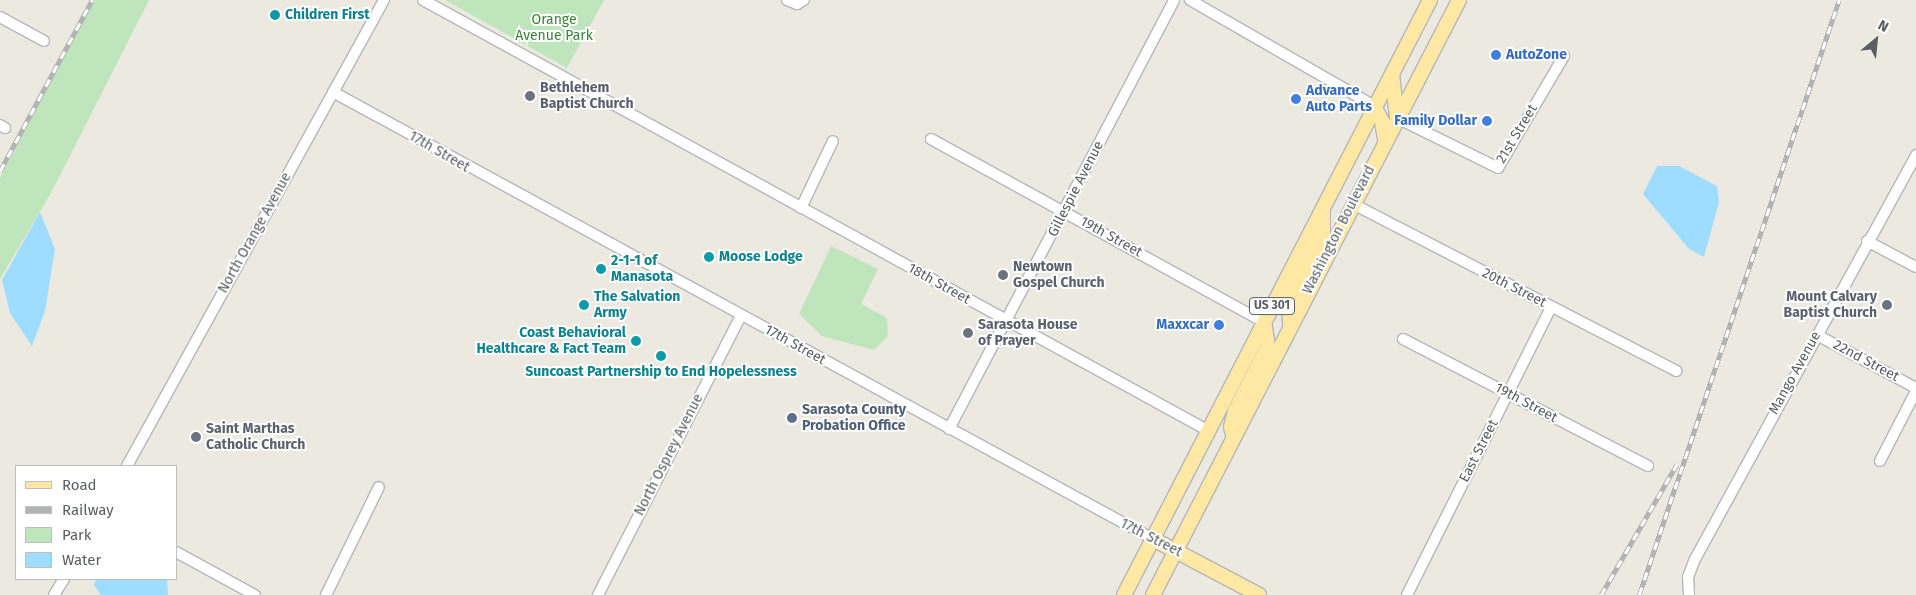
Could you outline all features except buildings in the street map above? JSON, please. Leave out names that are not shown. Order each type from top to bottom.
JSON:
[{"type":"main road","name":"Washington Boulevard","points":[[1124,595],[1430,0]]},
{"type":"main road","points":[[1445,26],[1446,0]]},
{"type":"main road","name":"Washington Boulevard","points":[[1153,595],[1459,0]]},
{"type":"main road","points":[[1392,73],[1397,118]]},
{"type":"main road","points":[[1374,106],[1382,121],[1385,141]]},
{"type":"main road","points":[[1290,326],[1289,303],[1323,235],[1323,208]]},
{"type":"main road","points":[[1234,438],[1231,426],[1235,411],[1268,346],[1264,322]]},
{"type":"main road","name":"17th Street","points":[[1153,539],[1259,595]]},
{"type":"street","name":"North Orange Avenue","points":[[128,465],[384,0]]},
{"type":"street","name":"18th Street","points":[[423,0],[1209,431]]},
{"type":"street","points":[[787,0],[802,2]]},
{"type":"street","name":"Gillespie Avenue","points":[[949,430],[1008,321],[1174,0]]},
{"type":"street","points":[[1190,0],[1374,106]]},
{"type":"street","points":[[0,17],[44,41]]},
{"type":"street","name":"21st Street","points":[[1397,118],[1498,168],[1564,56]]},
{"type":"street","name":"17th Street","points":[[333,92],[949,430],[1153,539]]},
{"type":"street","name":"19th Street","points":[[931,139],[1064,210],[1264,322]]},
{"type":"street","points":[[801,208],[832,141]]},
{"type":"street","name":"Mango Avenue","points":[[1689,595],[1688,577],[1694,561],[1867,241],[1916,155]]},
{"type":"street","name":"20th Street","points":[[1353,204],[1676,371]]},
{"type":"street","points":[[1867,241],[1916,267]]},
{"type":"street","name":"East Street","points":[[1407,595],[1551,308]]},
{"type":"street","name":"North Osprey Avenue","points":[[598,595],[741,316]]},
{"type":"street","name":"22nd Street","points":[[1817,335],[1916,390],[1880,462]]},
{"type":"street","name":"19th Street","points":[[1403,339],[1648,466]]},
{"type":"street","points":[[326,595],[379,487]]},
{"type":"street","points":[[178,553],[254,595]]},
{"type":"street","points":[[54,595],[63,580]]},
{"type":"green space","points":[[94,0],[149,0],[52,191],[0,279],[0,178]]},
{"type":"green space","name":"Orange Avenue Park","points":[[445,0],[604,0],[567,68]]},
{"type":"green space","points":[[831,246],[878,269],[861,304],[887,318],[888,336],[874,350],[822,336],[799,314]]},
{"type":"water","points":[[1657,166],[1679,166],[1717,186],[1719,202],[1704,257],[1689,249],[1643,194]]},
{"type":"water","points":[[40,212],[55,249],[45,311],[32,346],[10,313],[2,280]]},
{"type":"water","points":[[96,580],[167,580],[168,595],[101,595],[94,585]]},
{"type":"railway","points":[[0,171],[92,0]]},
{"type":"railway","points":[[1639,595],[1839,0]]},
{"type":"railway","points":[[1601,595],[1677,464]]},
{"type":"place","name":"Children First","points":[[275,15]]},
{"type":"place","name":"AutoZone","points":[[1496,55]]},
{"type":"place","name":"Bethlehem Baptist Church","points":[[530,96]]},
{"type":"place","name":"Advance Auto Parts","points":[[1296,99]]},
{"type":"place","name":"Family Dollar","points":[[1487,121]]},
{"type":"place","name":"Moose Lodge","points":[[709,257]]},
{"type":"place","name":"2-1-1 of Manasota","points":[[601,269]]},
{"type":"place","name":"Newtown Gospel Church","points":[[1003,275]]},
{"type":"place","name":"The Salvation Army","points":[[584,305]]},
{"type":"place","name":"Mount Calvary Baptist Church","points":[[1887,305]]},
{"type":"place","name":"Maxxcar","points":[[1219,325]]},
{"type":"place","name":"Sarasota House of Prayer","points":[[968,333]]},
{"type":"place","name":"Coast Behavioral Healthcare & Fact Team","points":[[636,341]]},
{"type":"place","name":"Suncoast Partnership to End Hopelessness","points":[[661,356]]},
{"type":"place","name":"Sarasota County Probation Office","points":[[792,418]]},
{"type":"place","name":"Saint Marthas Catholic Church","points":[[196,437]]}]
